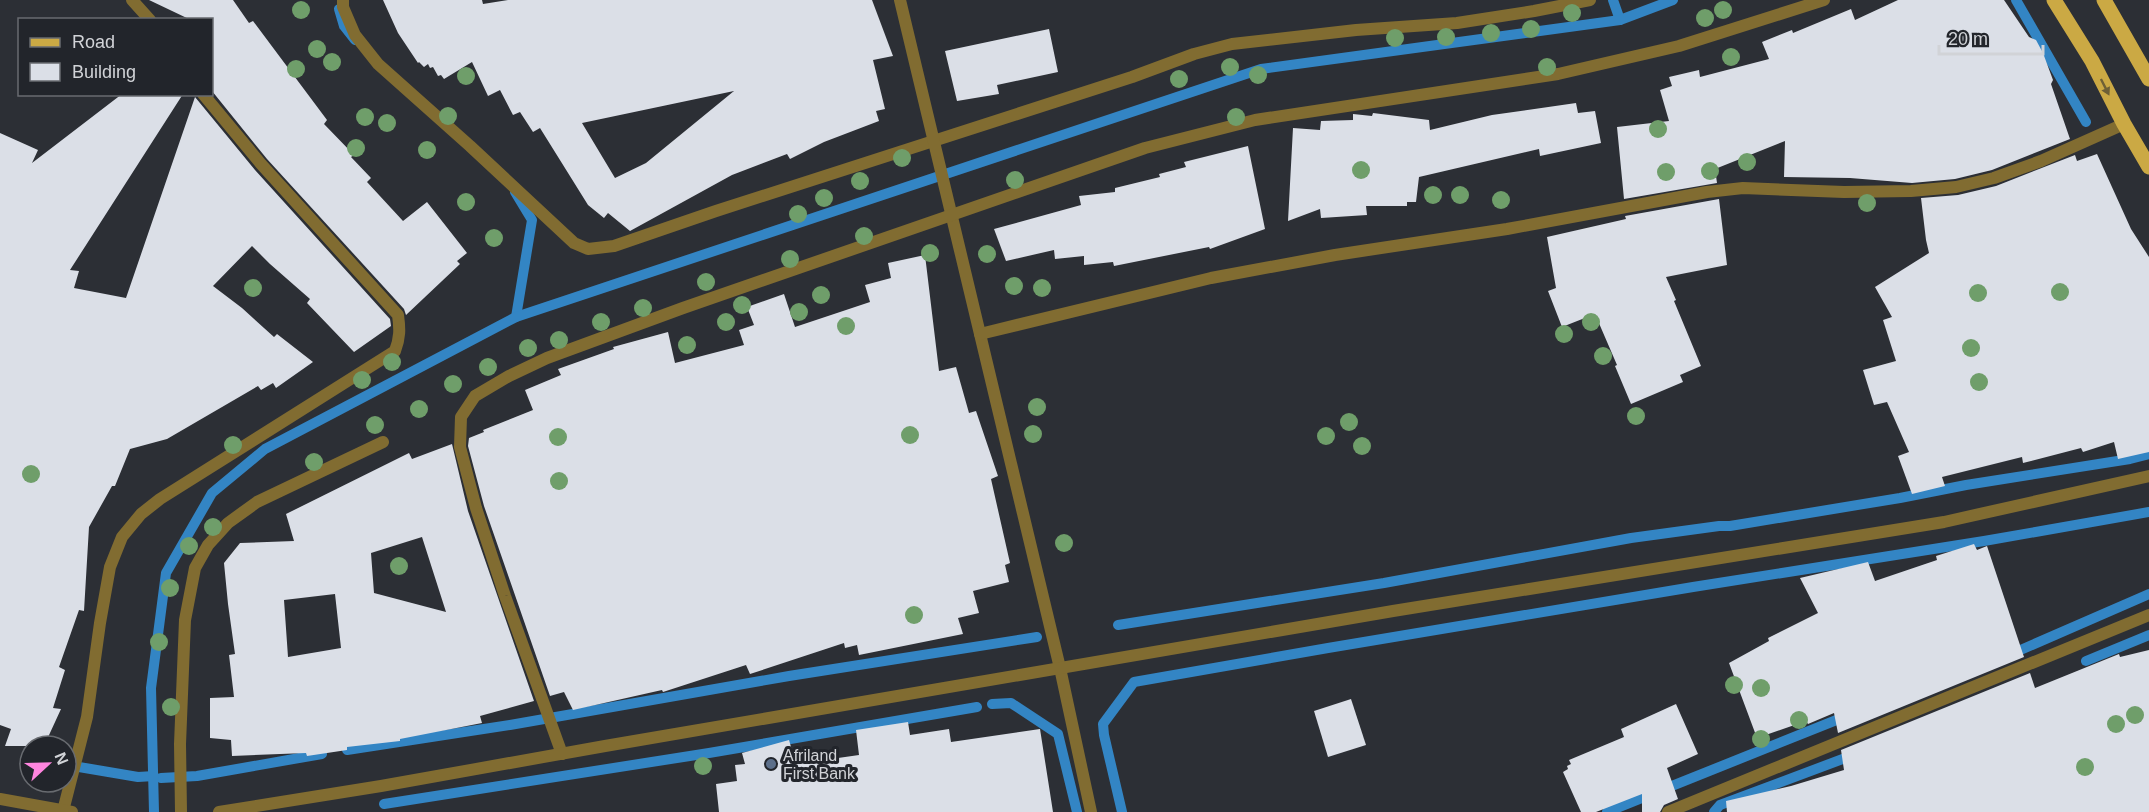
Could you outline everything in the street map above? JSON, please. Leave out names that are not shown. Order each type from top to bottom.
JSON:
[{"type":"main road","points":[[2054,0],[2092,61],[2149,167]]},
{"type":"main road","points":[[2104,0],[2149,79]]},
{"type":"street","points":[[132,0],[148,18]]},
{"type":"street","points":[[343,0],[343,7],[355,35],[378,64],[574,243],[588,249],[614,246],[1132,77],[1194,54],[1232,44],[1356,30],[1457,23],[1590,0]]},
{"type":"street","points":[[900,0],[1060,668],[1091,812]]},
{"type":"street","points":[[562,754],[505,596],[460,447],[461,417],[475,396],[509,376],[547,358],[683,308],[1145,148],[1208,131],[1279,116],[1558,74],[1679,46],[1824,0]]},
{"type":"street","points":[[0,798],[67,811],[87,717],[110,567],[122,537],[141,514],[160,499],[386,357],[394,351],[399,340],[398,315],[261,164],[205,96]]},
{"type":"street","points":[[980,334],[1211,278],[1335,255],[1507,229],[1707,192],[1743,188],[1856,192],[1956,187],[1994,178],[2041,161],[2124,124]]},
{"type":"street","points":[[181,812],[180,744],[185,620],[195,568],[208,545],[228,523],[257,502],[383,442]]},
{"type":"street","points":[[219,812],[1404,609],[1944,522],[2149,476]]},
{"type":"street","points":[[1668,812],[1682,809],[2149,615]]},
{"type":"building","points":[[149,0],[233,0],[249,23],[253,21],[327,120],[324,124],[354,155],[351,157],[371,178],[367,182],[403,221],[427,202],[467,253],[457,261],[460,264],[406,315],[404,309],[267,159],[213,92],[213,18],[187,18]]},
{"type":"building","points":[[383,0],[482,0],[483,4],[508,0],[872,0],[893,56],[873,60],[885,109],[876,111],[879,121],[824,142],[790,159],[787,154],[732,175],[630,231],[608,213],[604,218],[588,205],[540,128],[533,132],[520,112],[513,115],[500,90],[488,96],[472,62],[444,79],[441,75],[438,76],[433,67],[430,68],[428,64],[424,67],[418,63],[398,33]],"holes":[[[734,91],[646,163],[615,178],[582,123]]]},
{"type":"building","points":[[1898,0],[2004,0],[2029,37],[2036,40],[2043,53],[2070,139],[1992,170],[1955,179],[1912,183],[1850,178],[1784,177],[1785,141],[1715,169],[1717,183],[1624,199],[1617,127],[1669,121],[1660,90],[1672,86],[1669,77],[1699,70],[1700,77],[1769,59],[1762,42],[1792,30],[1793,33],[1851,9],[1855,20]]},
{"type":"building","points":[[1049,29],[1058,72],[997,85],[999,94],[957,101],[945,51]]},
{"type":"building","points":[[119,96],[182,96],[70,270],[79,271],[74,288],[126,298],[195,97],[255,170],[390,319],[391,326],[354,352],[307,303],[310,299],[252,246],[213,286],[274,337],[277,334],[313,362],[276,388],[273,383],[261,390],[258,386],[167,439],[130,449],[115,486],[112,486],[89,527],[84,611],[79,610],[59,667],[65,670],[53,708],[61,709],[50,734],[18,734],[18,746],[5,746],[11,729],[0,725],[0,133],[38,150],[32,163]]},
{"type":"building","points":[[1576,103],[1578,113],[1595,111],[1601,143],[1540,156],[1539,149],[1419,177],[1416,202],[1407,202],[1407,206],[1366,206],[1367,215],[1321,218],[1320,209],[1288,221],[1293,128],[1320,130],[1321,121],[1353,120],[1353,114],[1372,116],[1373,113],[1429,120],[1430,130],[1492,115]]},
{"type":"building","points":[[1248,146],[1265,229],[1210,249],[1209,247],[1114,266],[1113,262],[1084,265],[1084,256],[1055,259],[1054,250],[1006,261],[994,229],[1081,205],[1079,196],[1115,192],[1115,188],[1160,177],[1159,174],[1186,167],[1184,162]]},
{"type":"building","points":[[2097,154],[2131,229],[2149,257],[2149,452],[2118,459],[2114,442],[2083,452],[2081,448],[2023,463],[2022,457],[1942,477],[1945,486],[1912,494],[1898,456],[1909,452],[1887,402],[1874,405],[1863,370],[1896,361],[1883,320],[1892,317],[1875,287],[1929,253],[1921,198],[1958,195],[1996,186],[2075,155],[2077,161]]},
{"type":"building","points":[[1719,199],[1727,265],[1666,277],[1701,366],[1680,375],[1683,382],[1631,404],[1595,314],[1562,327],[1548,291],[1556,288],[1547,237],[1626,219],[1625,216]]},
{"type":"building","points":[[925,255],[939,371],[956,367],[969,413],[976,411],[998,476],[991,479],[1010,563],[1005,565],[1009,582],[973,591],[979,613],[958,618],[963,634],[859,655],[857,645],[845,648],[844,643],[750,674],[746,665],[663,692],[662,690],[573,710],[564,692],[550,696],[484,506],[468,446],[469,438],[533,410],[525,390],[561,375],[558,369],[614,349],[613,347],[668,332],[675,363],[744,345],[739,330],[754,325],[747,307],[784,294],[795,327],[870,302],[865,285],[891,278],[888,263]]},
{"type":"building","points":[[452,444],[468,511],[534,701],[480,716],[482,723],[400,739],[400,741],[347,747],[347,750],[307,756],[306,753],[232,756],[231,740],[210,738],[210,698],[234,697],[229,655],[235,654],[224,563],[240,543],[294,541],[286,514],[409,453],[412,459]],"holes":[[[422,537],[446,612],[374,593],[371,553]],[[335,594],[341,648],[288,657],[284,600]]]},
{"type":"building","points":[[1974,544],[1977,550],[1987,546],[2024,657],[1838,733],[1834,713],[1808,724],[1806,721],[1757,738],[1729,663],[1769,641],[1768,638],[1818,613],[1800,578],[1868,562],[1875,581],[1937,560],[1936,556]]},
{"type":"building","points":[[2149,650],[2149,812],[1727,812],[1726,801],[1791,786],[1844,770],[1841,750],[2030,673],[2035,688],[2119,654],[2120,657]]},
{"type":"building","points":[[1351,699],[1366,745],[1328,757],[1314,711]]},
{"type":"building","points":[[1676,704],[1698,754],[1667,768],[1678,799],[1664,805],[1660,812],[1642,812],[1642,794],[1596,812],[1581,812],[1563,772],[1571,764],[1569,760],[1624,737],[1621,729]]},
{"type":"building","points":[[908,722],[910,735],[949,729],[951,742],[1040,729],[1053,812],[719,812],[716,784],[737,781],[735,765],[745,764],[742,753],[789,740],[796,764],[859,755],[856,730]]},
{"type":"waterway","points":[[1613,0],[1620,20]]},
{"type":"waterway","points":[[154,812],[151,688],[166,573],[212,493],[265,449],[516,317],[1261,69],[1620,20],[1673,0]]},
{"type":"waterway","points":[[2016,0],[2086,122]]},
{"type":"waterway","points":[[339,9],[344,26],[355,40]]},
{"type":"waterway","points":[[515,192],[532,220],[516,317]]},
{"type":"waterway","points":[[1118,625],[1384,583],[1631,538],[1730,526],[1900,498],[2149,454]]},
{"type":"waterway","points":[[1122,812],[1103,724],[1134,682],[2149,512]]},
{"type":"waterway","points":[[2009,655],[2149,594]]},
{"type":"waterway","points":[[2086,661],[2149,635]]},
{"type":"waterway","points":[[347,750],[1037,637]]},
{"type":"waterway","points":[[992,704],[1011,703],[1058,734],[1077,812]]},
{"type":"waterway","points":[[384,804],[709,753],[977,707]]},
{"type":"waterway","points":[[1607,812],[1849,715]]},
{"type":"waterway","points":[[161,778],[197,776],[322,754]]},
{"type":"waterway","points":[[1714,812],[1720,805],[1856,754]]},
{"type":"waterway","points":[[79,767],[138,777],[154,776]]},
{"type":"place","name":"Afriland First Bank","points":[[771,764]]}]
